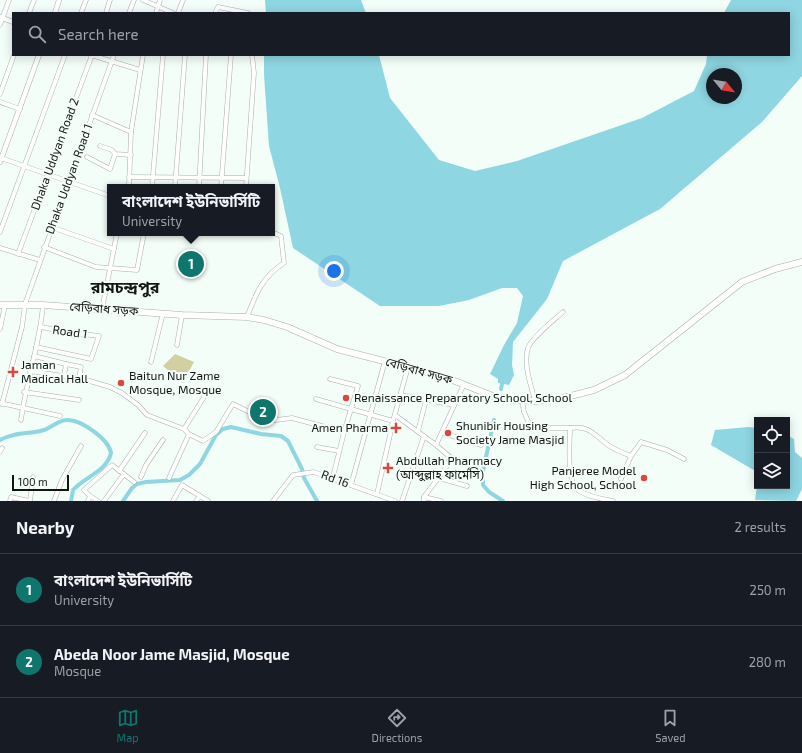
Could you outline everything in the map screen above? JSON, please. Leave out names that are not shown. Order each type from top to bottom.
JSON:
[{"type":"highway","name":"বেড়িবাধ সড়ক","points":[[2,305],[25,304],[182,315],[247,317],[264,320],[287,327],[337,349],[408,366],[464,384],[493,396],[522,401],[535,401],[559,399],[594,390],[626,375],[742,282],[775,269],[802,262]]},
{"type":"street","points":[[0,25],[1,17],[9,0]]},
{"type":"street","points":[[30,12],[34,0]]},
{"type":"street","points":[[55,12],[60,0]]},
{"type":"street","points":[[81,12],[86,0]]},
{"type":"street","points":[[106,12],[110,0]]},
{"type":"street","points":[[129,12],[134,0]]},
{"type":"street","points":[[143,0],[170,12]]},
{"type":"street","points":[[156,12],[160,0]]},
{"type":"street","points":[[178,12],[183,0]]},
{"type":"street","points":[[216,12],[218,7],[243,12]]},
{"type":"street","points":[[1,17],[12,22]]},
{"type":"street","points":[[0,94],[14,56]]},
{"type":"street","points":[[39,56],[1,160],[25,166],[107,195]]},
{"type":"street","points":[[0,232],[2,222],[25,166],[65,56]]},
{"type":"street","name":"Dhaka Uddyan Road 2","points":[[18,254],[49,174],[91,56]]},
{"type":"street","points":[[94,56],[140,70]]},
{"type":"street","name":"Dhaka Uddyan Road 1","points":[[1,404],[22,328],[25,304],[51,227],[114,56]]},
{"type":"street","points":[[129,184],[131,132],[143,56]]},
{"type":"street","points":[[152,184],[162,56]]},
{"type":"street","points":[[175,184],[184,56]]},
{"type":"street","points":[[199,184],[206,56]]},
{"type":"street","points":[[221,184],[231,56]]},
{"type":"street","points":[[246,184],[254,72],[252,56]]},
{"type":"street","points":[[0,102],[20,109]]},
{"type":"street","points":[[92,115],[131,132]]},
{"type":"street","points":[[100,146],[115,154],[131,155]]},
{"type":"street","points":[[87,157],[110,169],[115,154]]},
{"type":"street","points":[[129,177],[175,176],[246,178]]},
{"type":"street","points":[[51,227],[114,249]]},
{"type":"street","points":[[247,317],[266,278],[272,271],[284,263],[281,236],[275,233]]},
{"type":"street","points":[[102,309],[116,236]]},
{"type":"street","points":[[44,247],[96,267],[111,269],[138,269],[144,236]]},
{"type":"street","points":[[0,248],[40,260]]},
{"type":"street","points":[[0,329],[2,305]]},
{"type":"street","points":[[21,420],[24,392],[41,327],[42,305]]},
{"type":"street","points":[[535,401],[528,371],[528,348],[534,340],[563,312]]},
{"type":"street","points":[[151,362],[162,313]]},
{"type":"street","points":[[177,345],[182,315]]},
{"type":"street","name":"Road 1","points":[[36,347],[91,358],[99,336],[41,327]]},
{"type":"street","points":[[34,356],[81,367],[78,379]]},
{"type":"street","points":[[350,485],[385,361]]},
{"type":"street","points":[[64,376],[66,364]]},
{"type":"street","points":[[377,494],[393,421],[408,366]]},
{"type":"street","points":[[30,371],[97,383],[122,393],[138,405],[147,415],[184,429],[189,434],[203,441],[216,432],[233,404],[268,421],[292,418],[344,432]]},
{"type":"street","points":[[330,378],[358,386],[350,410],[333,477]]},
{"type":"street","points":[[436,445],[443,433],[464,384]]},
{"type":"street","points":[[24,392],[79,400]]},
{"type":"street","points":[[401,395],[454,405]]},
{"type":"street","points":[[184,429],[204,397]]},
{"type":"street","points":[[316,399],[350,410],[393,421]]},
{"type":"street","points":[[418,432],[426,400]]},
{"type":"street","points":[[522,401],[524,412],[531,428],[578,427],[595,433],[607,445],[631,456]]},
{"type":"street","points":[[1,404],[60,416]]},
{"type":"street","points":[[395,415],[450,457],[472,464]]},
{"type":"street","points":[[570,428],[570,478],[573,484],[578,490],[592,496],[613,501]]},
{"type":"street","points":[[119,471],[145,432]]},
{"type":"street","points":[[443,433],[482,445]]},
{"type":"street","points":[[169,478],[189,434]]},
{"type":"street","points":[[402,501],[424,436]]},
{"type":"street","points":[[141,477],[146,465],[163,440]]},
{"type":"street","points":[[621,479],[631,456],[641,442],[667,450],[684,459]]},
{"type":"street","points":[[54,501],[62,480],[81,446]]},
{"type":"street","points":[[317,447],[339,451]]},
{"type":"street","points":[[441,501],[424,499],[447,466],[450,457]]},
{"type":"street","points":[[98,501],[84,490],[92,481],[112,465],[134,482]]},
{"type":"street","name":"Rd 16","points":[[273,501],[295,475],[311,472],[333,477],[350,485],[395,501]]},
{"type":"street","points":[[104,501],[124,474]]},
{"type":"street","points":[[10,501],[11,497],[14,497],[29,501],[34,477]]},
{"type":"street","points":[[439,478],[467,486]]},
{"type":"street","points":[[173,501],[182,485],[208,501]]},
{"type":"street","points":[[88,501],[90,496]]},
{"type":"street","points":[[196,501],[200,496]]},
{"type":"shaded area","points":[[175,354],[194,362],[183,383],[163,366]]},
{"type":"water","points":[[265,0],[361,0],[366,12],[266,12]]},
{"type":"water","points":[[731,0],[802,0],[802,76],[762,122],[660,209],[563,261],[547,299],[513,342],[512,365],[514,375],[509,385],[498,383],[498,379],[490,374],[517,323],[523,296],[517,288],[502,288],[469,300],[439,306],[380,306],[293,248],[269,146],[264,56],[379,56],[390,98],[439,160],[475,171],[517,161],[642,118],[694,91],[706,64],[707,56],[790,56],[790,12],[725,12]]},
{"type":"water","points":[[754,428],[754,470],[711,445],[715,430]]},
{"type":"water","points":[[790,437],[794,439],[795,452],[802,458],[802,489],[796,501],[755,500],[756,489],[790,489]]},
{"type":"waterway","points":[[501,389],[502,384]]},
{"type":"waterway","points":[[0,440],[12,435],[44,430],[64,420],[73,421],[86,426],[100,436],[111,453],[109,459],[105,465],[73,490],[71,501]]},
{"type":"waterway","points":[[494,420],[483,471],[483,485],[489,492],[503,501]]},
{"type":"waterway","points":[[123,501],[132,488],[137,484],[180,480],[189,475],[200,464],[216,435],[223,429],[231,427],[261,434],[281,436],[288,441],[302,469],[304,478],[317,501]]},
{"type":"place","name":"বাংলাদেশ ইউনিভার্সিটি","points":[[191,264]]},
{"type":"place","name":"Jaman Madical Hall","points":[[13,372]]},
{"type":"place","name":"Baitun Nur Zame Mosque, Mosque","points":[[121,383]]},
{"type":"place","name":"Renaissance Preparatory School, School","points":[[346,398]]},
{"type":"place","name":"Abeda Noor Jame Masjid, Mosque","points":[[263,412]]},
{"type":"place","name":"Amen Pharma","points":[[396,428]]},
{"type":"place","name":"Shunibir Housing Society Jame Masjid","points":[[448,433]]},
{"type":"place","name":"Abdullah Pharmacy (আব্দুল্লাহ ফার্মেসি)","points":[[388,468]]},
{"type":"place","name":"Panjeree Model High School, School","points":[[644,478]]},
{"type":"district","name":"রামচন্দ্রপুর","points":[[125,287]]}]
